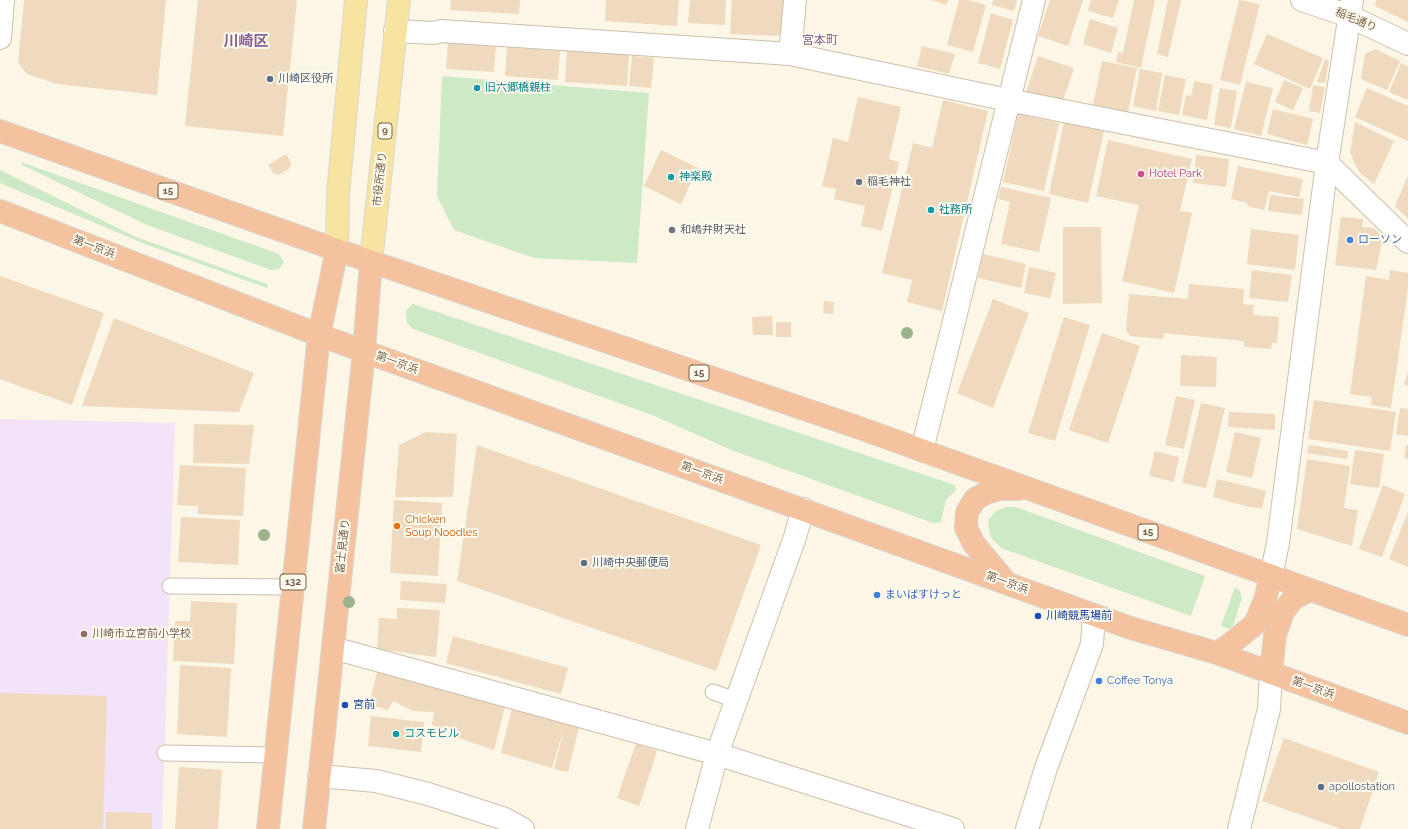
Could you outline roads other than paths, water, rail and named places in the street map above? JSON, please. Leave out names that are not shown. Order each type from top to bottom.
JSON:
[{"type":"highway","name":"15","points":[[0,131],[371,262],[854,426],[1408,625]]},
{"type":"highway","name":"第一京浜","points":[[0,211],[319,335],[1094,615],[1134,629],[1217,653],[1408,723]]},
{"type":"highway","name":"132","points":[[268,829],[319,335],[337,250]]},
{"type":"highway","name":"富士見通り","points":[[314,829],[364,351],[371,262]]},
{"type":"highway","points":[[1008,584],[974,544],[966,528],[967,512],[975,499],[986,493],[999,489],[1025,488]]},
{"type":"highway","points":[[1217,653],[1241,637],[1255,624],[1265,600],[1271,576]]},
{"type":"highway","points":[[1271,673],[1275,635],[1283,612],[1293,599],[1310,590]]},
{"type":"main road","points":[[337,250],[338,194],[356,0]]},
{"type":"main road","name":"市役所通り","points":[[371,262],[399,0]]},
{"type":"street","points":[[0,38],[3,0]]},
{"type":"street","points":[[790,54],[795,0]]},
{"type":"street","points":[[922,450],[931,422],[1008,100],[1034,0]]},
{"type":"street","name":"稲毛通り","points":[[1302,0],[1351,8],[1408,44]]},
{"type":"street","points":[[1271,576],[1278,543],[1327,163],[1351,8]]},
{"type":"street","points":[[395,31],[434,34],[441,31],[790,54],[1008,100],[1327,163],[1408,242]]},
{"type":"street","points":[[697,829],[717,754],[793,542],[803,509]]},
{"type":"street","points":[[1027,829],[1043,767],[1092,644],[1094,615]]},
{"type":"street","points":[[332,648],[717,754],[953,829]]},
{"type":"street","points":[[1239,829],[1269,709],[1271,673]]},
{"type":"street","points":[[319,776],[376,781],[428,794],[505,819],[524,829]]},
{"type":"lane","points":[[170,586],[293,587]]},
{"type":"lane","points":[[713,692],[736,700]]},
{"type":"lane","points":[[165,753],[276,755]]},
{"type":"place","name":"川崎区役所","points":[[270,79]]},
{"type":"place","name":"旧六郷橋親柱","points":[[477,88]]},
{"type":"place","name":"Hotel Park","points":[[1141,174]]},
{"type":"place","name":"神楽殿","points":[[671,177]]},
{"type":"place","name":"稲毛神社","points":[[859,182]]},
{"type":"place","name":"社務所","points":[[931,210]]},
{"type":"place","name":"和嶋弁財天社","points":[[672,230]]},
{"type":"place","name":"ローソン","points":[[1350,240]]},
{"type":"place","name":"Chicken Soup Noodles","points":[[397,526]]},
{"type":"place","name":"川崎中央郵便局","points":[[584,563]]},
{"type":"place","name":"まいばすけっと","points":[[877,595]]},
{"type":"place","name":"川崎競馬場前","points":[[1038,616]]},
{"type":"place","name":"川崎市立宮前小学校","points":[[84,634]]},
{"type":"place","name":"Coffee Tonya","points":[[1099,681]]},
{"type":"place","name":"宮前","points":[[345,705]]},
{"type":"place","name":"コスモビル","points":[[396,734]]},
{"type":"place","name":"apollostation","points":[[1321,787]]},
{"type":"district","name":"宮本町","points":[[820,40]]},
{"type":"district","name":"川崎区","points":[[246,41]]}]
